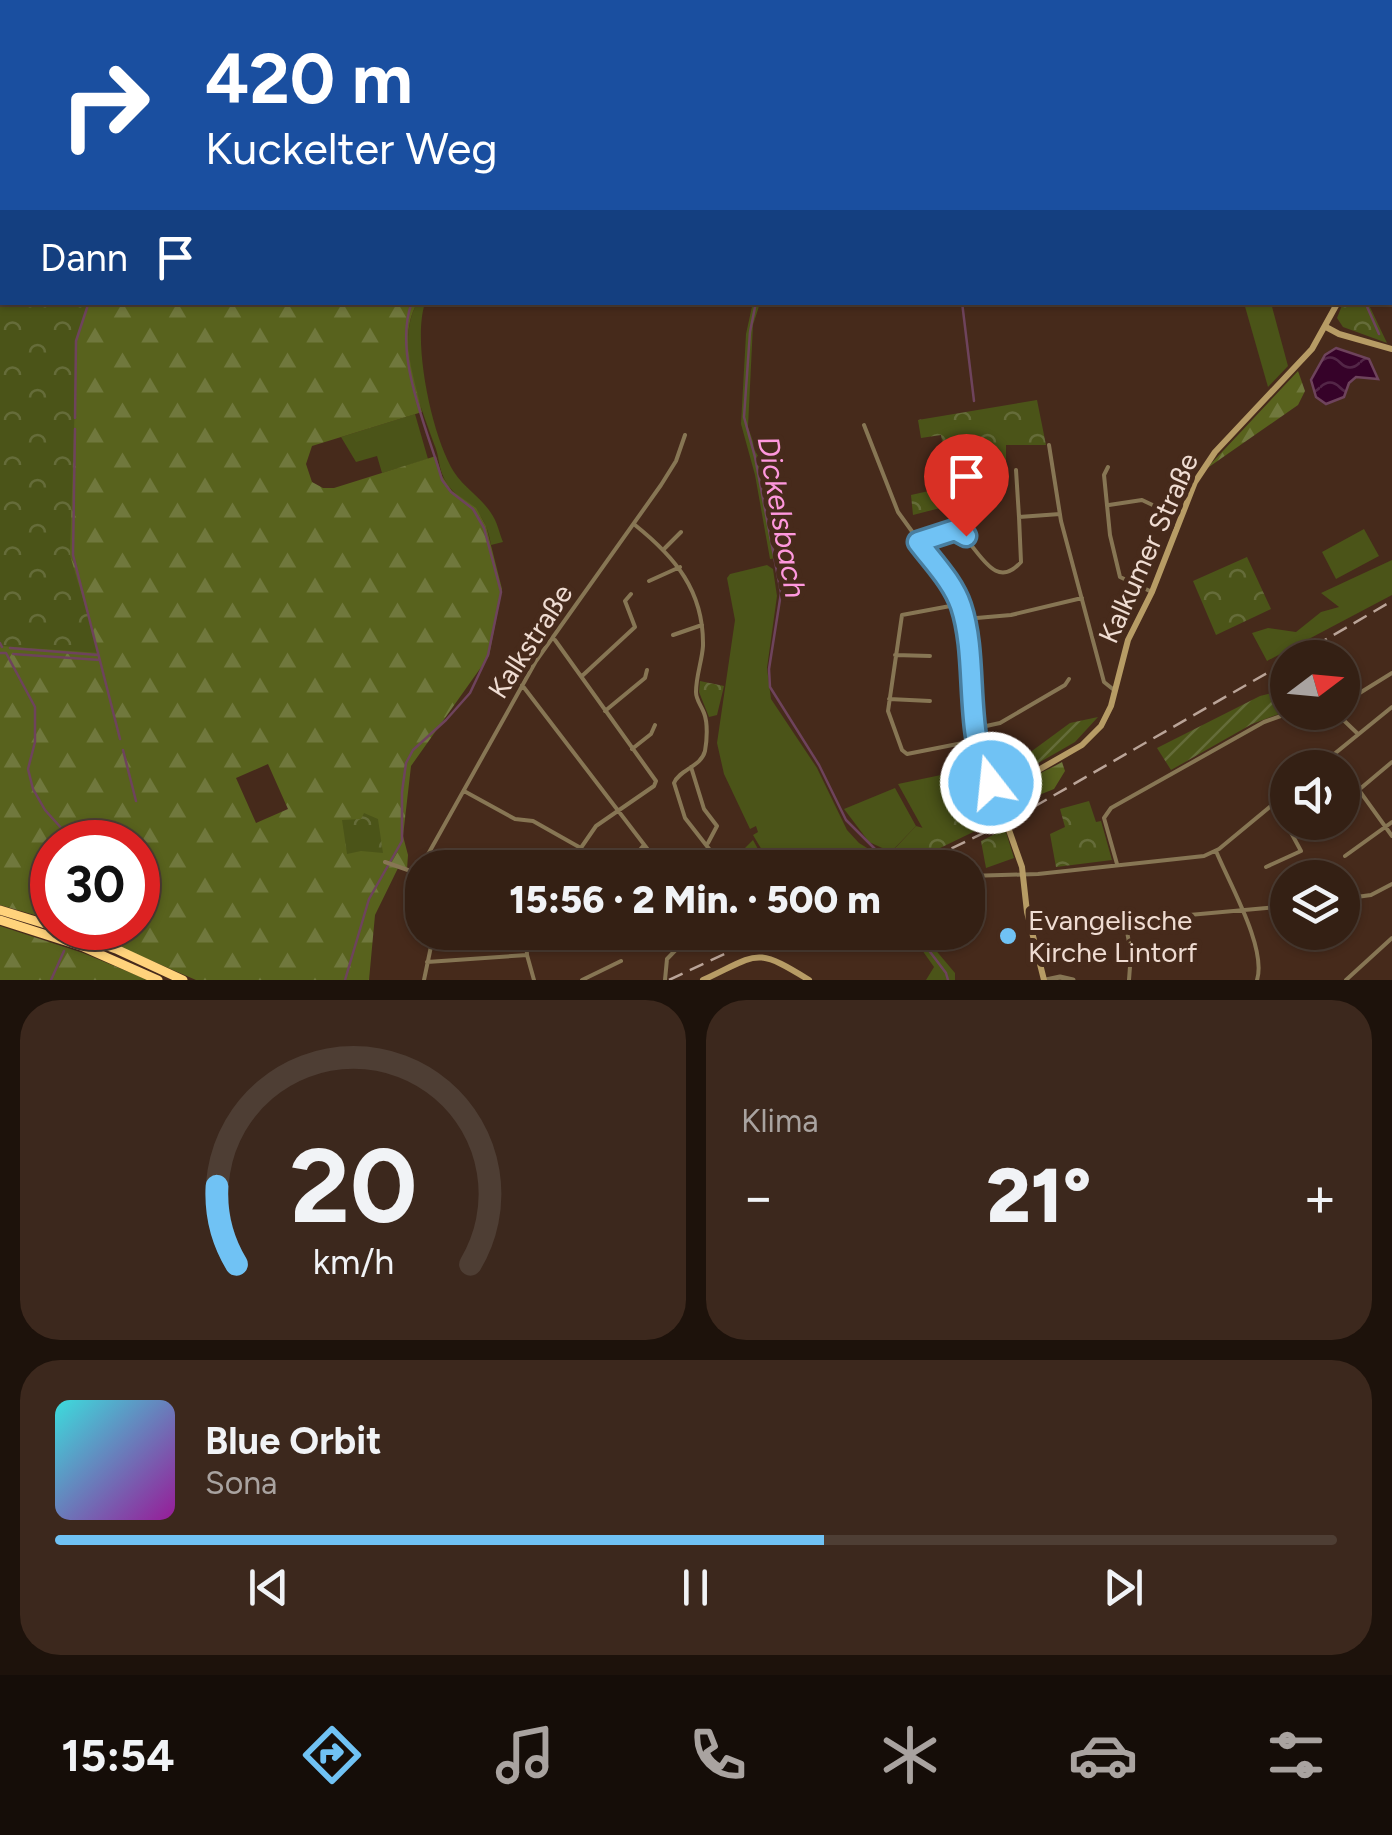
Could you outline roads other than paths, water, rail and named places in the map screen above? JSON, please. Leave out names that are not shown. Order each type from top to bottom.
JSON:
[{"type":"highway","points":[[0,910],[30,919]]},
{"type":"highway","points":[[0,920],[80,946],[158,980]]},
{"type":"highway","points":[[118,950],[183,980]]},
{"type":"main road","name":"Kalkumer Straße","points":[[1002,798],[1014,784],[1089,739],[1106,718],[1128,640],[1206,464],[1312,349],[1337,305]]},
{"type":"main road","points":[[1328,324],[1342,335],[1392,349]]},
{"type":"main road","points":[[1312,349],[1326,338],[1342,335]]},
{"type":"main road","points":[[1002,798],[1024,875],[1027,912],[1045,980]]},
{"type":"main road","points":[[703,980],[764,956],[809,980]]},
{"type":"street","points":[[864,425],[898,512],[956,591],[965,618],[978,740],[988,778],[1002,798]]},
{"type":"street","name":"Kalkstraße","points":[[433,850],[522,685],[676,462],[685,436]]},
{"type":"street","points":[[1049,445],[1060,514],[1104,682],[1114,690]]},
{"type":"street","points":[[1108,467],[1104,474],[1110,535],[1120,577],[1152,592]]},
{"type":"street","points":[[918,542],[949,531],[960,532],[992,571],[1014,569],[1022,562],[1016,470]]},
{"type":"street","points":[[1109,505],[1142,500],[1162,508]]},
{"type":"street","points":[[1019,518],[1060,514]]},
{"type":"street","points":[[635,524],[665,548],[697,600],[703,650],[696,694],[706,720],[705,751],[678,776],[675,788],[686,818],[710,850]]},
{"type":"street","points":[[665,548],[681,532]]},
{"type":"street","points":[[649,581],[680,567]]},
{"type":"street","points":[[582,676],[635,627],[625,601],[630,594]]},
{"type":"street","points":[[965,618],[1012,616],[1082,598]]},
{"type":"street","points":[[960,604],[902,615],[889,700],[890,723],[904,753],[978,740]]},
{"type":"street","points":[[673,635],[702,625]]},
{"type":"street","points":[[554,638],[656,783],[596,826],[577,850]]},
{"type":"street","points":[[895,655],[930,656]]},
{"type":"street","points":[[605,711],[645,678],[647,670]]},
{"type":"street","points":[[1360,693],[1392,674]]},
{"type":"street","points":[[977,728],[1000,723],[1066,685],[1069,679]]},
{"type":"street","points":[[522,685],[648,850]]},
{"type":"street","points":[[889,700],[930,701]]},
{"type":"street","points":[[1338,750],[1392,708]]},
{"type":"street","points":[[1117,864],[1104,818],[1111,808],[1270,720]]},
{"type":"street","points":[[632,748],[651,734],[655,725]]},
{"type":"street","points":[[1354,730],[1357,733]]},
{"type":"street","points":[[1392,762],[1360,789],[1390,824],[1392,836]]},
{"type":"street","points":[[691,767],[706,813],[717,826],[706,845]]},
{"type":"street","points":[[464,790],[579,847]]},
{"type":"street","points":[[985,876],[1193,858],[1216,852],[1270,807]]},
{"type":"street","points":[[1344,856],[1390,824]]},
{"type":"street","points":[[1266,866],[1301,852],[1295,840]]},
{"type":"street","points":[[640,850],[644,845]]},
{"type":"street","points":[[1216,852],[1259,957],[1257,980]]},
{"type":"street","points":[[385,862],[405,870]]},
{"type":"street","points":[[1360,897],[1392,884]]},
{"type":"street","points":[[1100,927],[1125,921],[1270,908]]},
{"type":"street","points":[[1125,921],[1131,953],[1129,980]]},
{"type":"street","points":[[1346,980],[1392,938]]},
{"type":"street","points":[[424,980],[430,950]]},
{"type":"street","points":[[527,950],[534,980]]},
{"type":"street","points":[[665,980],[667,959],[676,950]]},
{"type":"street","points":[[427,962],[527,955]]},
{"type":"street","points":[[582,980],[622,961]]},
{"type":"street","points":[[1045,980],[1073,980]]},
{"type":"water","points":[[1336,348],[1369,359],[1378,379],[1356,377],[1344,397],[1326,404],[1316,397],[1311,380],[1325,355]]},
{"type":"waterway","points":[[75,418],[76,341],[88,305]]},
{"type":"waterway","points":[[345,980],[369,899],[402,841],[406,763],[413,750],[470,693],[488,655],[501,592],[484,528],[473,509],[442,480],[421,415],[406,345],[411,305]]},
{"type":"waterway","name":"Dickelsbach","points":[[755,305],[744,417],[781,593],[769,669],[770,687],[819,765],[846,820],[876,850]]},
{"type":"waterway","points":[[962,305],[974,401]]},
{"type":"waterway","points":[[1366,305],[1379,334]]},
{"type":"waterway","points":[[75,429],[73,555],[120,739]]},
{"type":"waterway","points":[[0,643],[2,647]]},
{"type":"waterway","points":[[10,648],[98,655]]},
{"type":"waterway","points":[[0,653],[6,653],[35,707],[35,742],[28,769],[33,789],[54,820]]},
{"type":"waterway","points":[[13,654],[100,660]]},
{"type":"waterway","points":[[123,750],[136,801]]},
{"type":"waterway","name":"Dickelsbach","points":[[929,950],[948,980]]},
{"type":"waterway","points":[[51,980],[64,951]]},
{"type":"railway","points":[[1325,640],[1392,601]]},
{"type":"railway","points":[[948,850],[1011,820],[1270,671]]},
{"type":"railway","points":[[669,980],[733,950]]},
{"type":"place","name":"Evangelische Kirche Lintorf","points":[[1008,936]]}]
